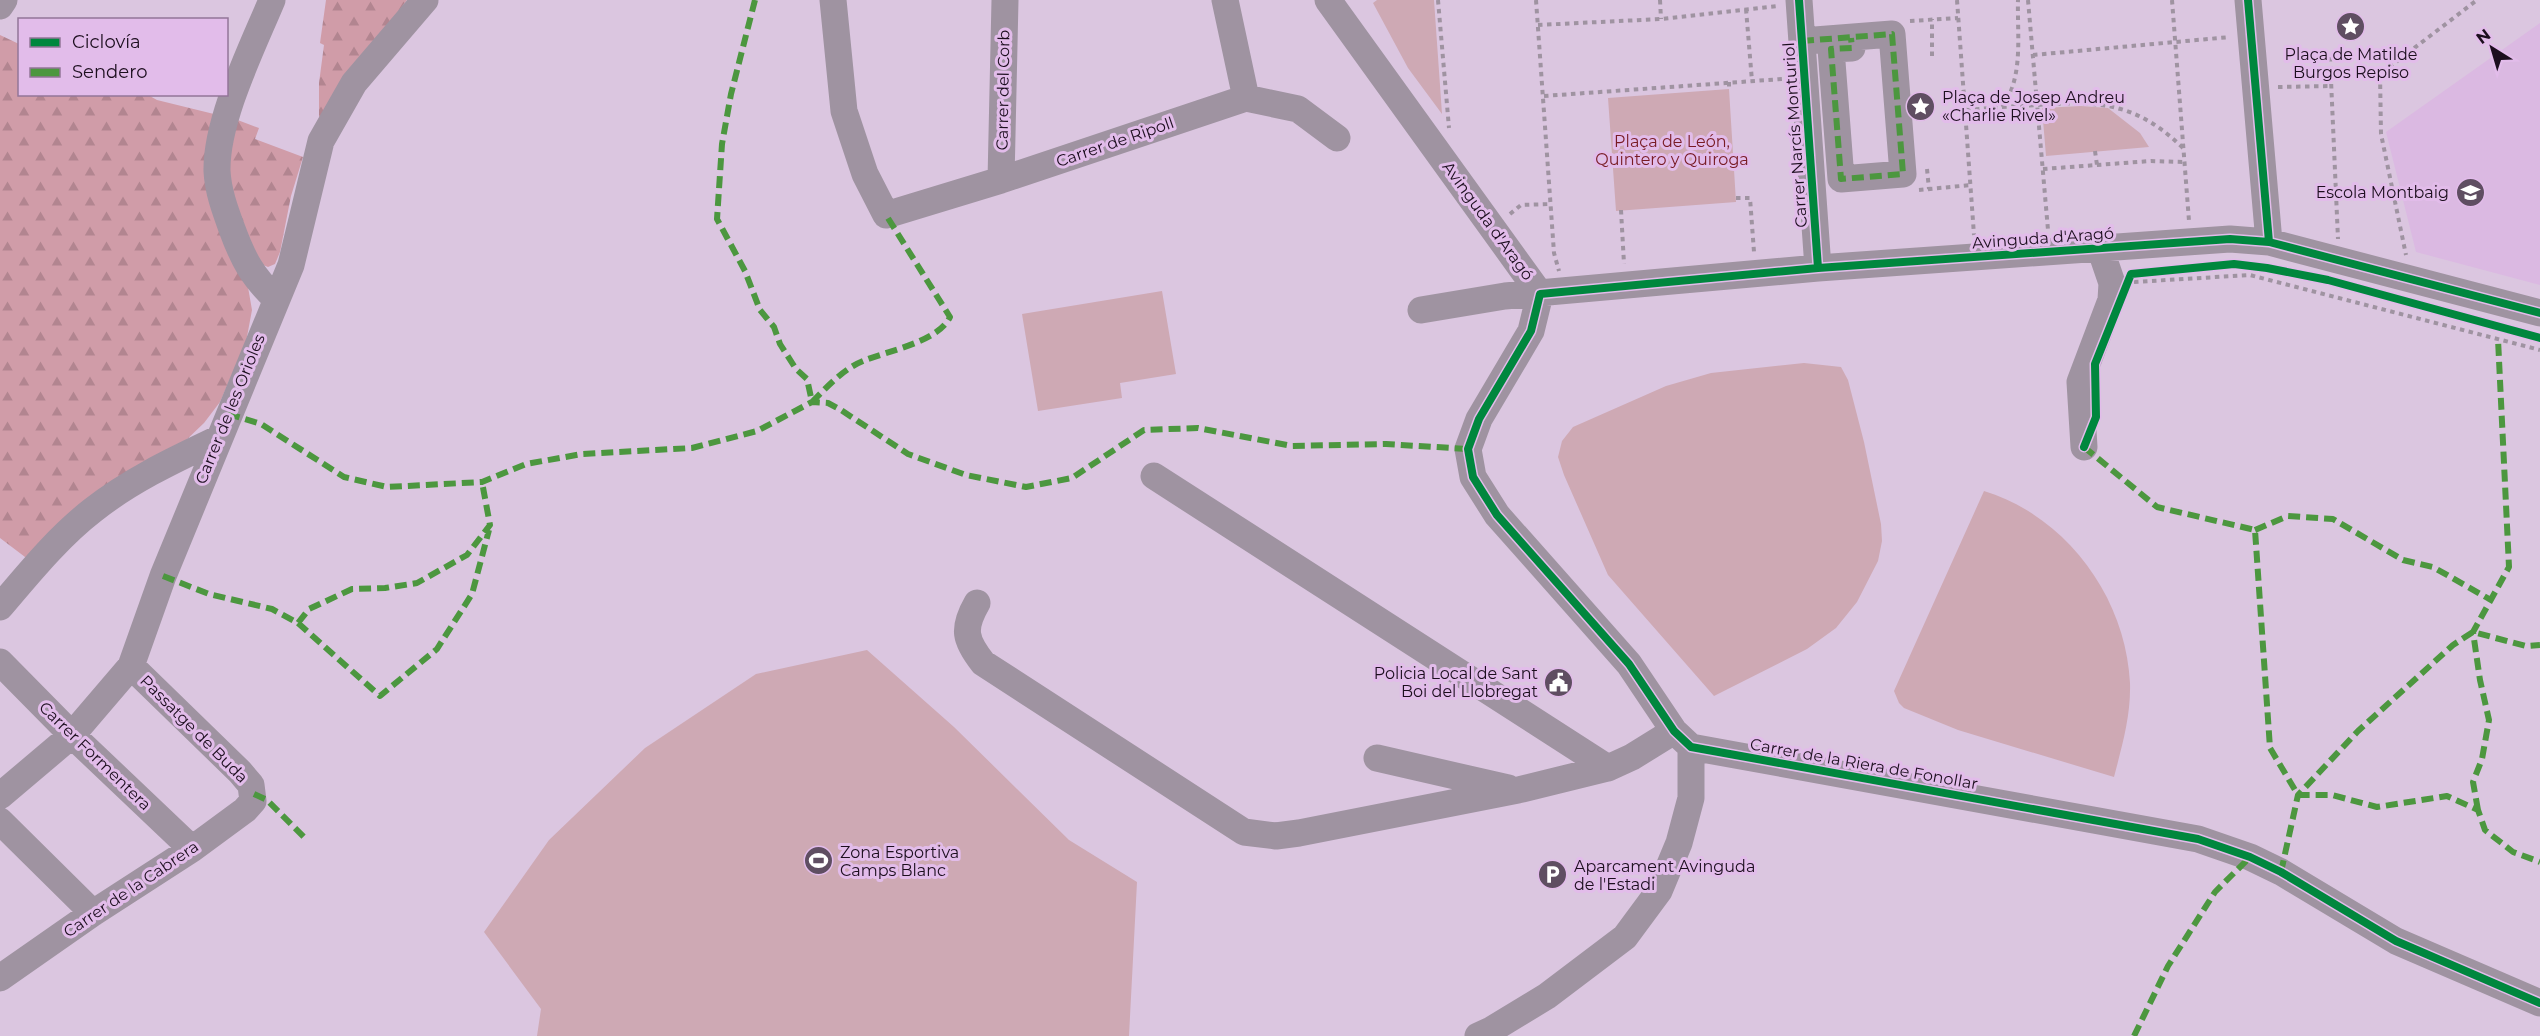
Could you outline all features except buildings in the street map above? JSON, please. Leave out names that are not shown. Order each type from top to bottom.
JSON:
[{"type":"street","points":[[0,6],[4,0]]},
{"type":"street","points":[[272,0],[225,117],[219,141],[217,173],[224,206],[238,246],[256,280],[275,298]]},
{"type":"street","name":"Carrer de les Orioles","points":[[0,796],[72,735],[131,666],[160,584],[275,298],[291,265],[321,141],[354,83],[424,0]]},
{"type":"street","name":"Carrer de Ripoll","points":[[833,0],[844,111],[865,174],[886,215],[1001,180],[1246,98]]},
{"type":"street","name":"Carrer del Corb","points":[[1001,180],[1005,0]]},
{"type":"street","points":[[1225,0],[1246,98],[1298,109],[1337,138]]},
{"type":"street","name":"Avinguda d'Aragó","points":[[1328,0],[1552,293],[1818,268],[2230,239],[2269,242],[2540,313]]},
{"type":"street","points":[[2248,0],[2269,242]]},
{"type":"street","name":"Carrer Narcís Monturiol","points":[[1789,3],[1802,41],[1818,268]]},
{"type":"street","points":[[1802,41],[1892,34],[1903,174],[1841,179],[1831,49],[1852,48],[1851,38]]},
{"type":"street","points":[[2084,447],[2079,382],[2111,300],[2112,283],[2100,248]]},
{"type":"street","points":[[1421,310],[1505,296],[1552,293]]},
{"type":"street","points":[[1478,1036],[1547,996],[1625,937],[1659,891],[1679,843],[1691,798],[1683,739],[1629,664],[1497,515],[1473,477],[1467,448],[1479,419],[1532,332],[1552,293]]},
{"type":"street","points":[[0,607],[64,536],[91,511],[146,473],[218,439]]},
{"type":"street","points":[[1154,476],[1608,768]]},
{"type":"street","points":[[977,603],[966,623],[967,637],[983,663],[1244,832],[1276,836],[1299,833],[1518,790],[1608,768],[1683,739]]},
{"type":"street","name":"Carrer Formentera","points":[[0,662],[72,735],[192,849]]},
{"type":"street","name":"Passatge de Buda","points":[[131,666],[240,772],[251,785],[254,794]]},
{"type":"street","name":"Carrer de la Riera de Fonollar","points":[[1683,739],[2198,839],[2250,857],[2281,872],[2396,941],[2540,1004]]},
{"type":"street","points":[[1377,758],[1518,790]]},
{"type":"street","name":"Carrer de la Cabrera","points":[[0,978],[93,913],[192,849],[245,810],[253,801],[254,794]]},
{"type":"street","points":[[0,821],[93,913]]},
{"type":"path","points":[[1438,0],[1449,137]]},
{"type":"path","points":[[1536,0],[1554,252],[1552,293]]},
{"type":"path","points":[[1660,0],[1661,19]]},
{"type":"path","points":[[1957,0],[1976,257]]},
{"type":"path","points":[[2002,107],[2010,96],[2015,78],[2018,0]]},
{"type":"path","points":[[2028,0],[2049,251]]},
{"type":"path","points":[[2172,0],[2190,242]]},
{"type":"path","points":[[2411,279],[2381,134],[2380,73],[2471,2],[2478,0]]},
{"type":"path","points":[[1538,26],[1661,19],[1789,3]]},
{"type":"path","points":[[1746,9],[1752,81]]},
{"type":"path","points":[[1932,56],[1932,19],[1958,18]]},
{"type":"path","points":[[2033,55],[2251,34]]},
{"type":"path","points":[[2394,52],[2400,59]]},
{"type":"path","points":[[2330,57],[2339,260]]},
{"type":"path","points":[[1544,96],[1775,79]]},
{"type":"path","points":[[1729,82],[1729,90]]},
{"type":"path","points":[[2256,88],[2331,86]]},
{"type":"path","points":[[1607,90],[1608,98]]},
{"type":"path","points":[[1966,110],[2086,102],[2123,108],[2158,127],[2183,148]]},
{"type":"path","points":[[2095,151],[2097,165]]},
{"type":"path","points":[[2043,170],[2151,161],[2184,162]]},
{"type":"path","points":[[1929,179],[1929,189]]},
{"type":"path","points":[[1943,188],[1971,185]]},
{"type":"path","points":[[1736,198],[1750,198],[1756,274]]},
{"type":"path","points":[[1512,213],[1521,205],[1551,204]]},
{"type":"path","points":[[1621,210],[1626,286]]},
{"type":"path","points":[[2245,266],[2256,267]]},
{"type":"path","points":[[2177,270],[2131,274],[2128,282],[2250,275],[2540,350]]},
{"type":"shaded area","name":"Escola Montbaig","points":[[2540,23],[2540,285],[2416,252],[2386,132]]},
{"type":"green space","points":[[326,0],[407,0],[319,117],[319,83],[324,45],[320,43]]},
{"type":"green space","points":[[1377,0],[1434,0],[1442,114],[1408,68],[1373,3]]},
{"type":"green space","points":[[0,35],[18,44],[18,96],[150,96],[157,100],[218,115],[252,310],[246,342],[220,402],[204,423],[181,445],[29,560],[0,538]]},
{"type":"green space","name":"Plaça de León, Quintero y Quiroga","points":[[1729,89],[1736,202],[1616,211],[1608,98]]},
{"type":"green space","points":[[2081,106],[2108,108],[2140,133],[2149,147],[2046,156],[2042,108]]},
{"type":"green space","points":[[235,119],[259,128],[255,139],[303,157],[291,196],[280,252],[275,264],[268,267],[256,262],[227,175]]},
{"type":"green space","points":[[1162,291],[1176,374],[1120,383],[1122,398],[1038,411],[1022,314]]},
{"type":"green space","points":[[1804,363],[1841,367],[1848,380],[1881,524],[1882,541],[1878,561],[1857,602],[1836,628],[1807,649],[1714,696],[1608,575],[1564,475],[1558,457],[1562,441],[1573,427],[1666,386],[1711,373]]},
{"type":"green space","points":[[1984,491],[2014,503],[2041,519],[2065,540],[2086,564],[2104,591],[2117,620],[2126,651],[2130,683],[2125,731],[2114,777],[1958,730],[1904,708],[1899,703],[1894,691]]},
{"type":"green space","name":"Zona Esportiva Camps Blanc","points":[[867,650],[954,727],[1069,840],[1137,882],[1129,1036],[537,1036],[541,1009],[484,932],[549,840],[645,748],[756,674]]},
{"type":"marked path","points":[[755,0],[731,94],[722,144],[717,219],[745,271],[760,310],[774,327],[780,344],[796,369],[807,379],[812,402]]},
{"type":"marked path","points":[[1802,41],[1892,34],[1903,174],[1841,179],[1831,49],[1852,48],[1851,38]]},
{"type":"marked path","points":[[812,402],[849,369],[863,361],[924,339],[944,326],[950,317],[886,215]]},
{"type":"marked path","points":[[2478,810],[2473,782],[2482,759],[2489,720],[2473,632],[2509,567],[2498,339]]},
{"type":"marked path","points":[[228,414],[261,424],[344,477],[387,487],[482,482],[526,464],[582,454],[692,448],[757,431],[812,402],[828,403],[841,410],[908,454],[966,475],[1026,487],[1072,478],[1144,430],[1198,428],[1292,446],[1386,444],[1468,449]]},
{"type":"marked path","points":[[2084,447],[2157,507],[2255,530],[2270,748],[2298,795],[2332,795],[2377,807],[2447,796],[2478,810],[2485,830],[2513,852],[2540,862]]},
{"type":"marked path","points":[[163,576],[209,594],[272,609],[298,623],[309,609],[352,589],[385,588],[417,583],[467,555],[490,525],[482,482]]},
{"type":"marked path","points":[[2255,530],[2288,516],[2333,519],[2403,560],[2433,567],[2491,600]]},
{"type":"marked path","points":[[298,623],[380,696],[437,649],[472,594],[489,530]]},
{"type":"marked path","points":[[2281,872],[2298,795],[2358,731],[2453,645],[2473,632],[2526,646],[2540,645]]},
{"type":"marked path","points":[[254,794],[267,800],[305,838]]},
{"type":"marked path","points":[[2134,1036],[2168,966],[2215,892],[2250,857]]},
{"type":"cycle path","points":[[1799,0],[1818,268]]},
{"type":"cycle path","points":[[2248,0],[2269,242]]},
{"type":"cycle path","points":[[2540,313],[2269,242],[2230,239],[1818,268],[1540,294],[1531,331],[1479,419],[1468,449],[1473,477],[1497,515],[1629,664],[1674,731],[1691,747],[2198,839],[2250,857],[2281,872],[2396,941],[2540,1003]]},
{"type":"cycle path","points":[[2084,447],[2096,417],[2095,364],[2131,274],[2234,264],[2267,268],[2328,280],[2540,338]]},
{"type":"place","name":"Plaça de Matilde Burgos Repiso","points":[[2351,26]]},
{"type":"place","name":"Plaça de Josep Andreu «Charlie Rivel»","points":[[1921,106]]},
{"type":"place","name":"Escola Montbaig","points":[[2470,192]]},
{"type":"place","name":"Policia Local de Sant Boi del Llobregat","points":[[1559,682]]},
{"type":"place","name":"Zona Esportiva Camps Blanc","points":[[819,861]]},
{"type":"place","name":"Aparcament Avinguda de l'Estadi","points":[[1553,875]]}]
